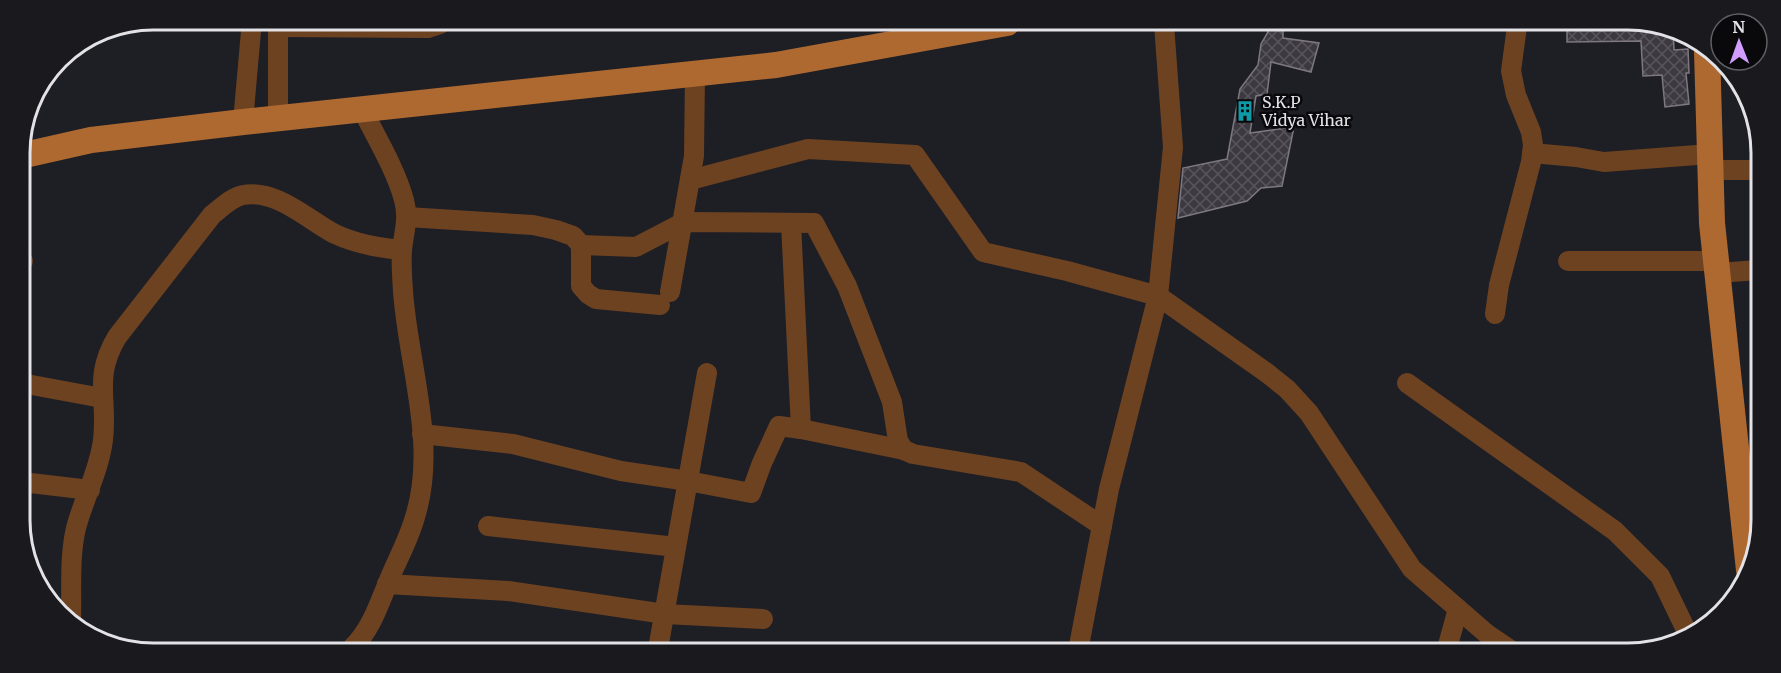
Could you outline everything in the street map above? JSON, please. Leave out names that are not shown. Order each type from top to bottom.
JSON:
[{"type":"main road","points":[[30,154],[91,140],[823,58],[963,30]]},
{"type":"main road","points":[[1707,59],[1712,223],[1747,551]]},
{"type":"street","points":[[243,122],[251,30]]},
{"type":"street","points":[[278,30],[278,119]]},
{"type":"street","points":[[1080,643],[1109,489],[1158,296],[1173,147],[1164,30]]},
{"type":"street","points":[[1496,314],[1499,285],[1532,153],[1531,132],[1516,95],[1511,71],[1516,30]]},
{"type":"street","points":[[407,217],[533,225],[556,230],[573,236],[581,245],[581,286],[588,294],[596,298],[665,299],[684,222],[694,156],[695,74]]},
{"type":"street","points":[[356,643],[368,630],[415,518],[420,493],[422,434],[404,302],[402,250],[407,217],[396,180],[362,109]]},
{"type":"street","points":[[690,180],[808,149],[915,155],[983,252],[1158,296],[1287,389],[1309,413],[1412,569],[1500,643]]},
{"type":"street","points":[[1532,153],[1576,156],[1604,162],[1711,162],[1751,169]]},
{"type":"street","points":[[71,612],[71,567],[75,538],[96,474],[103,438],[102,398],[108,352],[117,337],[213,215],[224,205],[242,195],[259,196],[279,201],[353,242],[378,248],[402,250]]},
{"type":"street","points":[[581,245],[636,247],[684,222],[814,223],[843,278],[892,402],[898,441],[904,450]]},
{"type":"street","points":[[791,223],[801,429]]},
{"type":"street","points":[[1568,261],[1751,269]]},
{"type":"street","points":[[659,643],[707,373]]},
{"type":"street","points":[[1407,383],[1615,531],[1660,576],[1686,629]]},
{"type":"street","points":[[30,386],[102,398]]},
{"type":"street","points":[[422,434],[513,444],[621,471],[751,493],[779,426],[904,450],[913,454],[1021,472],[1102,526]]},
{"type":"street","points":[[30,483],[90,490]]},
{"type":"street","points":[[488,526],[676,546]]},
{"type":"street","points":[[387,584],[508,591],[664,615],[763,619]]},
{"type":"street","points":[[1449,643],[1458,609]]},
{"type":"building","name":"S.K.P Vidya Vihar","points":[[1268,30],[1283,30],[1283,38],[1319,43],[1311,72],[1271,62],[1267,94],[1256,96],[1250,133],[1294,127],[1282,186],[1261,188],[1247,201],[1178,218],[1183,168],[1227,159],[1240,89],[1258,65],[1261,44]]},
{"type":"building","points":[[1567,30],[1644,31],[1674,39],[1674,50],[1688,49],[1689,73],[1686,73],[1689,104],[1665,107],[1662,75],[1643,76],[1641,41],[1567,42]]},
{"type":"place","name":"S.K.P Vidya Vihar","points":[[1245,111]]}]
